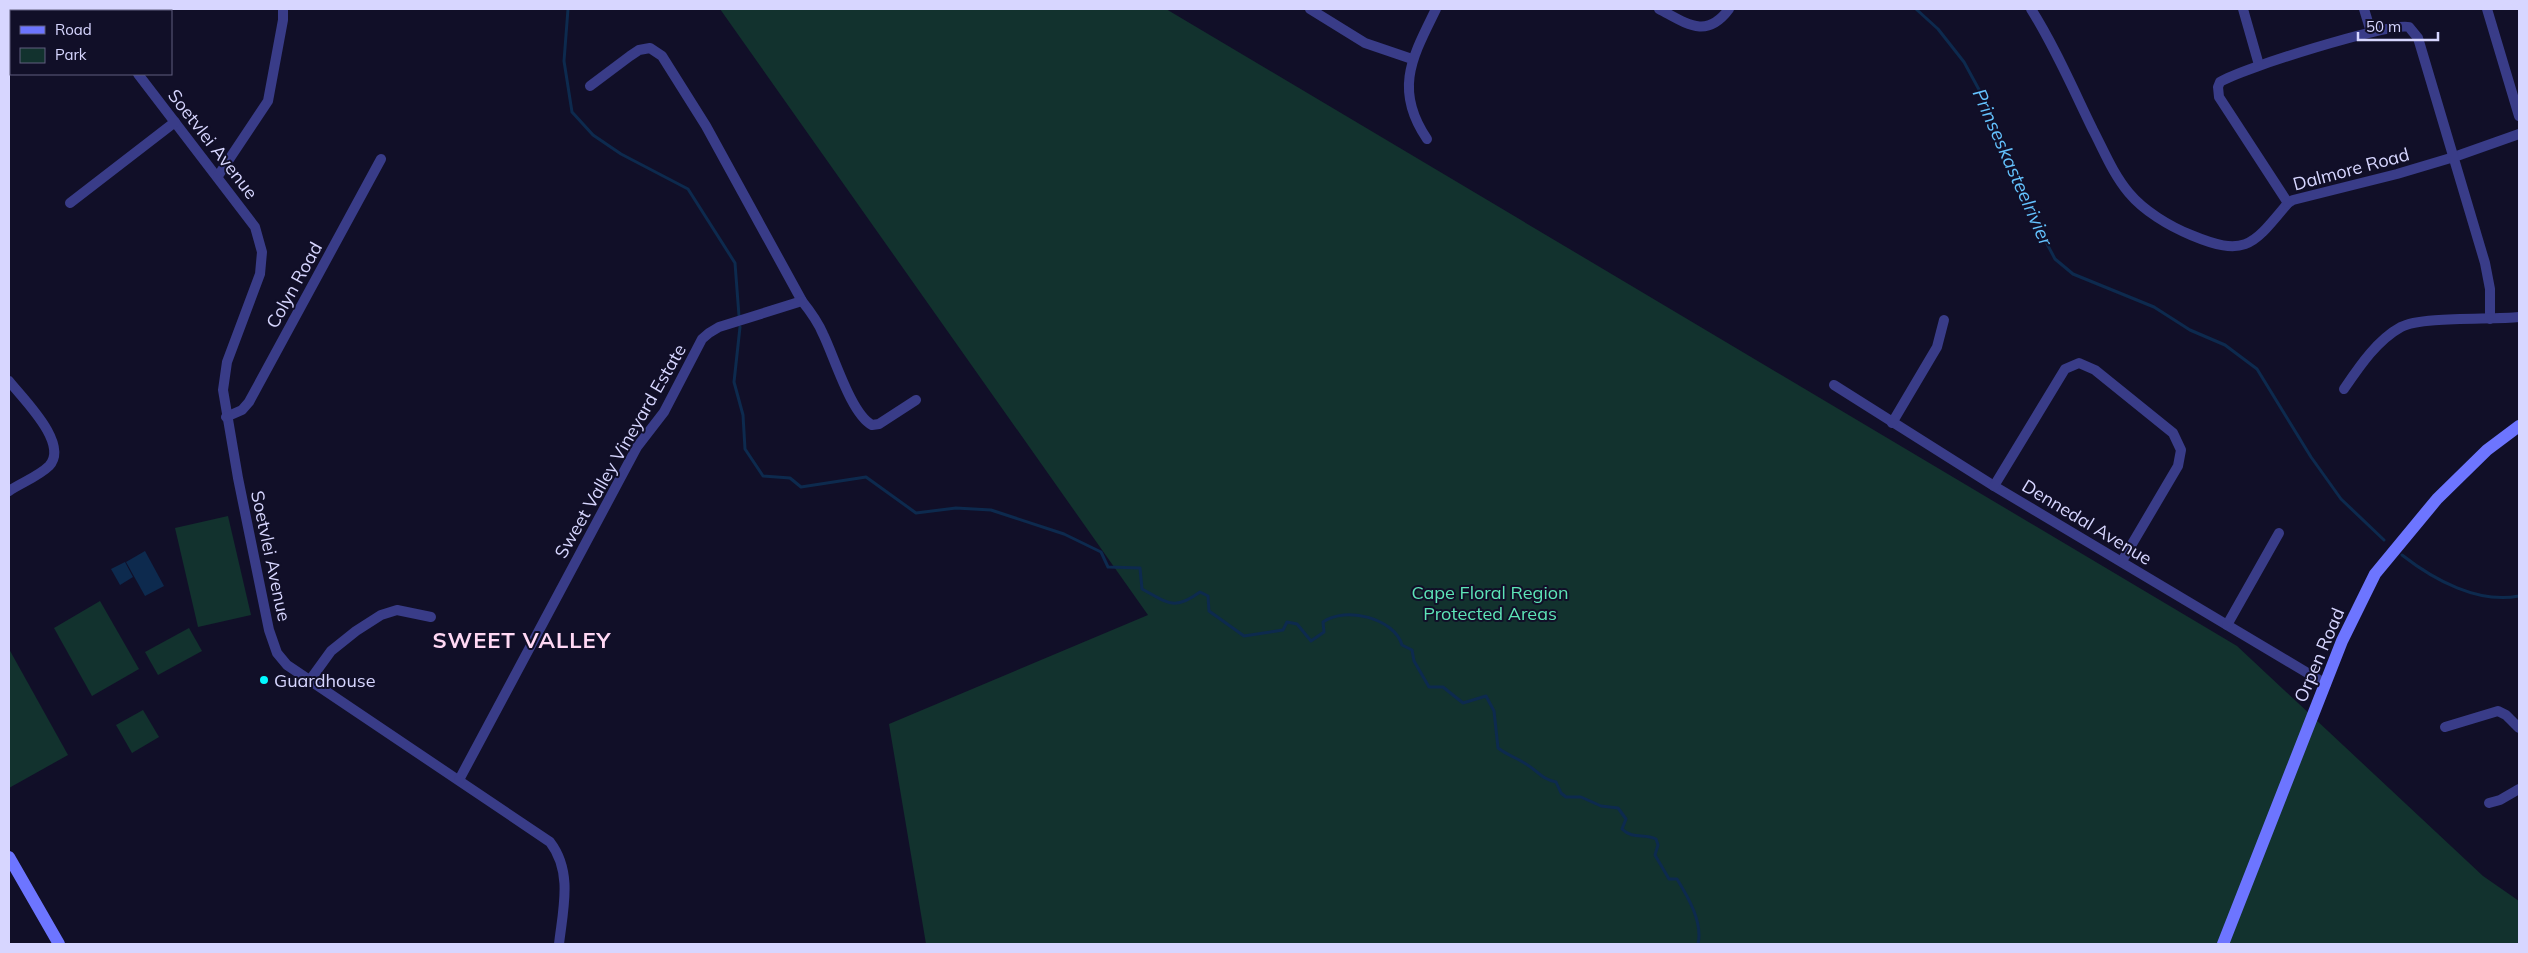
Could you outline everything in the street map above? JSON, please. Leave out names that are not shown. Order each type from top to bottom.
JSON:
[{"type":"main road","name":"Orpen Road","points":[[2223,944],[2353,616],[2383,563],[2437,499],[2487,450],[2519,426]]},
{"type":"main road","points":[[9,857],[59,944]]},
{"type":"street","points":[[218,176],[268,101],[282,29],[283,9]]},
{"type":"street","points":[[1310,9],[1366,43],[1412,59]]},
{"type":"street","points":[[1427,138],[1410,107],[1408,91],[1412,59],[1436,9]]},
{"type":"street","points":[[1659,9],[1697,27],[1713,24],[1729,9]]},
{"type":"street","name":"Dalmore Road","points":[[2031,9],[2121,182],[2135,200],[2155,215],[2184,232],[2222,247],[2240,247],[2260,236],[2288,203],[2454,157],[2519,134]]},
{"type":"street","points":[[2243,9],[2259,65]]},
{"type":"street","points":[[2364,9],[2371,32]]},
{"type":"street","points":[[2487,9],[2519,116]]},
{"type":"street","points":[[2288,203],[2217,92],[2220,82],[2259,65],[2371,32],[2399,26],[2409,27],[2414,31],[2454,157],[2488,275],[2490,319]]},
{"type":"street","points":[[590,86],[639,50],[650,48],[662,56],[706,126],[802,301],[823,332],[845,386],[865,421],[872,425],[879,424],[916,400]]},
{"type":"street","name":"Soetvlei Avenue","points":[[139,75],[218,176],[255,227],[262,252],[260,274],[226,362],[223,390],[226,418],[276,653],[282,660],[310,680],[542,835],[557,850],[562,861],[565,883],[559,944]]},
{"type":"street","points":[[70,203],[175,122]]},
{"type":"street","name":"Colyn Road","points":[[226,418],[242,410],[249,402],[382,159]]},
{"type":"street","name":"Sweet Valley Vineyard Estate","points":[[459,780],[637,447],[664,412],[702,339],[719,327],[802,301]]},
{"type":"street","points":[[2344,389],[2358,368],[2384,340],[2402,326],[2421,321],[2519,317]]},
{"type":"street","points":[[1892,423],[1937,347],[1944,320]]},
{"type":"street","points":[[1994,486],[2065,369],[2079,363],[2095,370],[2173,433],[2181,450],[2178,466],[2122,561]]},
{"type":"street","points":[[9,381],[48,432],[55,444],[55,452],[48,467],[9,491]]},
{"type":"street","name":"Dennedal Avenue","points":[[1834,385],[1994,486],[2326,684]]},
{"type":"street","points":[[2227,625],[2279,533]]},
{"type":"street","points":[[310,680],[331,651],[356,631],[381,615],[396,610],[431,617]]},
{"type":"street","points":[[2445,727],[2498,711],[2506,715],[2519,728]]},
{"type":"street","points":[[2489,803],[2500,800],[2519,789]]},
{"type":"green space","name":"Cape Floral Region Protected Areas","points":[[720,9],[1166,9],[2237,646],[2483,876],[2519,901],[2519,944],[926,944],[889,724],[1148,615]]},
{"type":"green space","points":[[228,516],[251,615],[198,627],[175,528]]},
{"type":"green space","points":[[100,601],[139,669],[92,696],[54,628]]},
{"type":"green space","points":[[189,628],[202,651],[158,675],[145,652]]},
{"type":"green space","points":[[9,649],[68,755],[9,788]]},
{"type":"green space","points":[[143,710],[159,737],[132,753],[116,725]]},
{"type":"water","points":[[145,551],[164,586],[145,596],[126,562]]},
{"type":"water","points":[[125,562],[133,577],[120,585],[111,569]]},
{"type":"waterway","points":[[568,9],[564,61],[572,112],[593,135],[621,154],[688,189],[735,263],[739,316]]},
{"type":"waterway","name":"Prinseskasteelrivier","points":[[1916,9],[1938,29],[1964,62],[1983,97],[2017,174],[2028,208],[2055,259],[2073,274],[2154,307],[2190,330],[2225,345],[2257,369],[2311,457],[2341,499],[2384,540]]},
{"type":"waterway","points":[[740,327],[734,382],[743,415],[745,449],[763,476],[790,478],[801,487],[866,477],[916,513],[956,508],[991,510],[1064,534],[1101,552],[1108,567],[1140,568],[1142,589],[1165,601],[1171,603],[1184,602],[1200,592],[1208,596],[1209,611],[1244,636],[1283,630],[1287,622],[1297,624],[1311,641],[1324,632],[1323,622],[1333,617],[1356,615],[1380,622],[1390,628],[1402,645],[1412,650],[1414,661],[1429,687],[1443,687],[1463,703],[1486,696],[1494,711],[1498,748],[1526,764],[1543,777],[1556,782],[1561,793],[1566,797],[1581,797],[1601,806],[1618,808],[1626,819],[1622,829],[1626,832],[1656,839],[1658,845],[1655,855],[1669,879],[1677,879],[1694,910],[1698,927],[1698,944]]},
{"type":"waterway","name":"Prinseskasteelrivier","points":[[2402,555],[2428,573],[2457,588],[2488,596],[2504,598],[2519,596]]},
{"type":"place","name":"Guardhouse","points":[[264,680]]},
{"type":"district","name":"SWEET VALLEY","points":[[522,640]]}]
